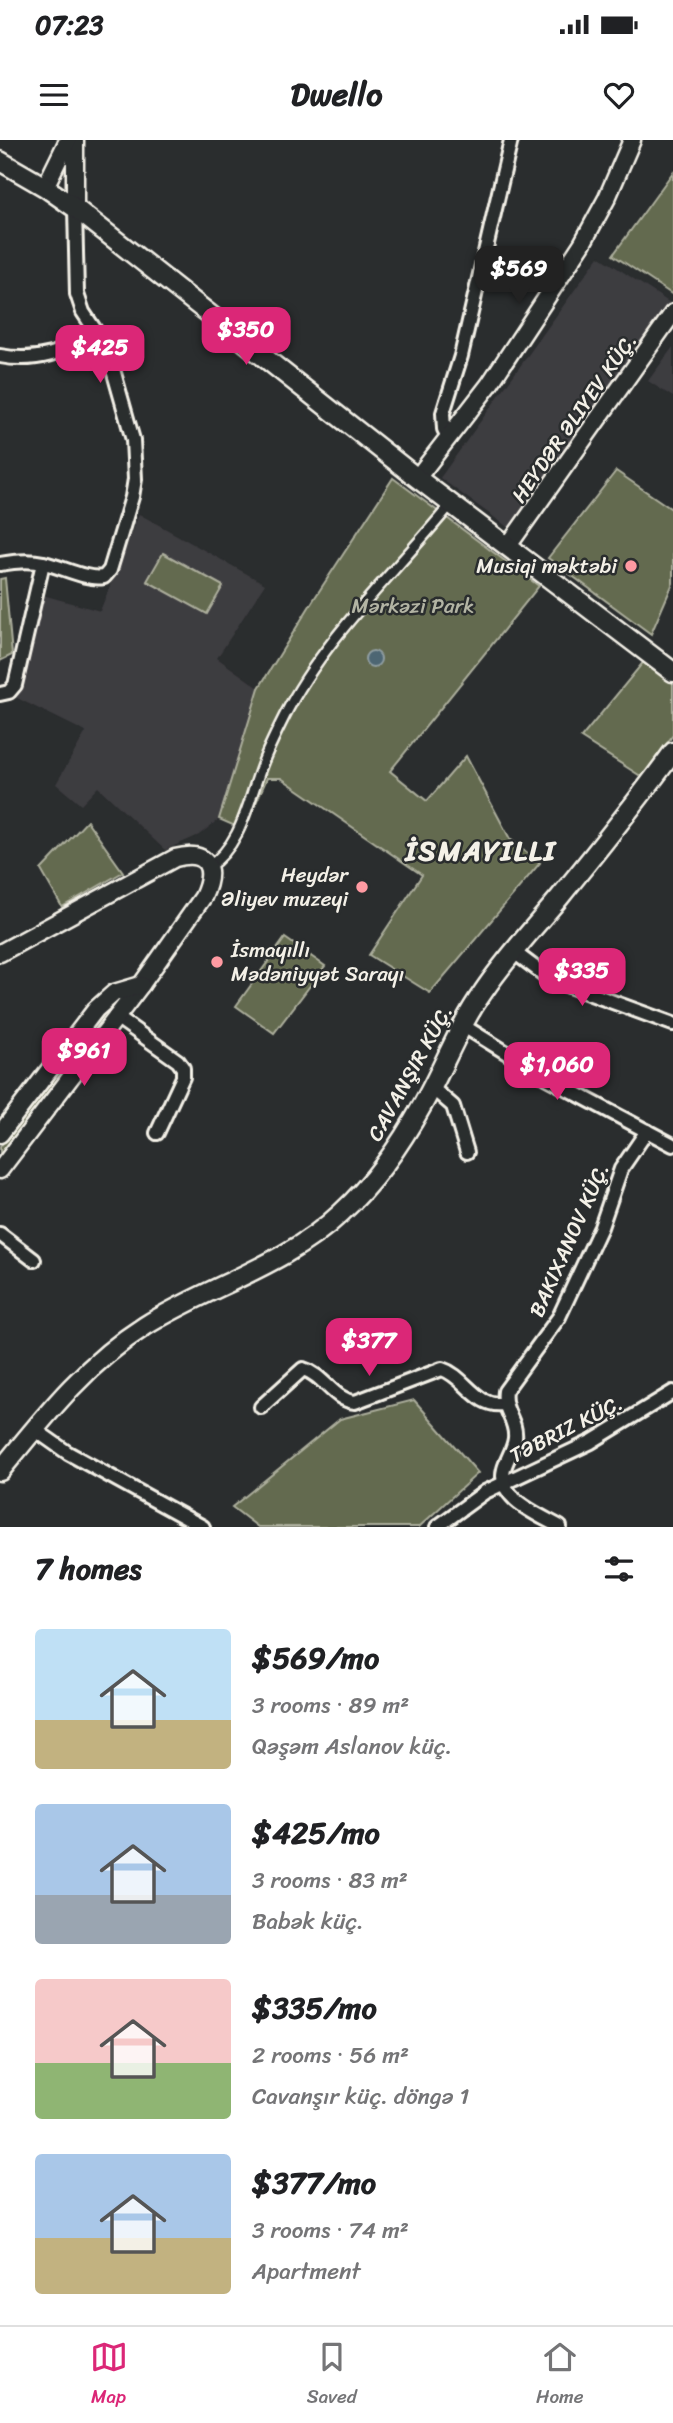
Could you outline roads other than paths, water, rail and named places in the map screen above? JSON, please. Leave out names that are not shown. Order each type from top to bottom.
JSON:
[{"type":"main road","points":[[0,161],[75,208],[416,478],[673,672]]},
{"type":"main road","points":[[0,1471],[76,1380],[122,1341],[167,1313],[289,1252],[340,1214],[388,1160],[484,990],[605,842],[673,752]]},
{"type":"street","points":[[45,187],[68,140]]},
{"type":"street","points":[[0,564],[43,563],[98,578],[104,577],[110,570],[132,497],[135,464],[129,421],[114,373],[97,333],[83,312],[77,294],[75,140]]},
{"type":"street","points":[[449,439],[444,429],[443,413],[461,356],[511,140]]},
{"type":"street","points":[[416,478],[489,385],[582,244],[607,198],[632,140]]},
{"type":"street","name":"HEYDƏR ƏLIYEV KÜÇ.","points":[[509,546],[673,313]]},
{"type":"street","points":[[0,356],[28,360],[44,357],[68,350],[97,333]]},
{"type":"street","points":[[208,867],[219,860],[232,843],[265,757],[307,676],[451,504]]},
{"type":"street","points":[[0,694],[15,685],[43,563]]},
{"type":"street","points":[[0,953],[175,858],[195,855],[204,860],[208,867],[211,875],[203,897],[141,985],[0,1170]]},
{"type":"street","points":[[514,952],[558,982],[673,1024]]},
{"type":"street","points":[[0,1134],[96,1009],[114,993],[141,985]]},
{"type":"street","points":[[115,1017],[178,1061],[183,1068],[183,1077],[157,1133]]},
{"type":"street","points":[[462,1025],[547,1078],[673,1145]]},
{"type":"street","points":[[431,1087],[453,1105],[467,1152]]},
{"type":"street","points":[[437,1527],[464,1505],[503,1483],[504,1470],[515,1441],[515,1429],[503,1404],[505,1391],[559,1317],[601,1227],[621,1169],[647,1131]]},
{"type":"street","points":[[0,1234],[34,1260]]},
{"type":"street","points":[[261,1407],[303,1369],[314,1372],[344,1401],[355,1402],[442,1369],[449,1371],[480,1399],[494,1405],[503,1404]]},
{"type":"street","name":"TƏBRIZ KÜÇ.","points":[[560,1527],[520,1503],[507,1492],[503,1483],[591,1443],[673,1392]]},
{"type":"street","points":[[34,1429],[68,1453],[202,1527]]},
{"type":"water","points":[[370,651],[376,651],[381,659],[379,665],[370,667],[365,662],[365,656]]},
{"type":"place","name":"Musiqi məktəbi","points":[[631,566]]},
{"type":"place","name":"Heydər Əliyev muzeyi","points":[[362,887]]},
{"type":"place","name":"İsmayıllı Mədəniyyət Sarayı","points":[[217,962]]},
{"type":"district","name":"İSMAYILLI","points":[[481,850]]},
{"type":"park label","name":"Mərkəzi Park","points":[[413,606]]}]
